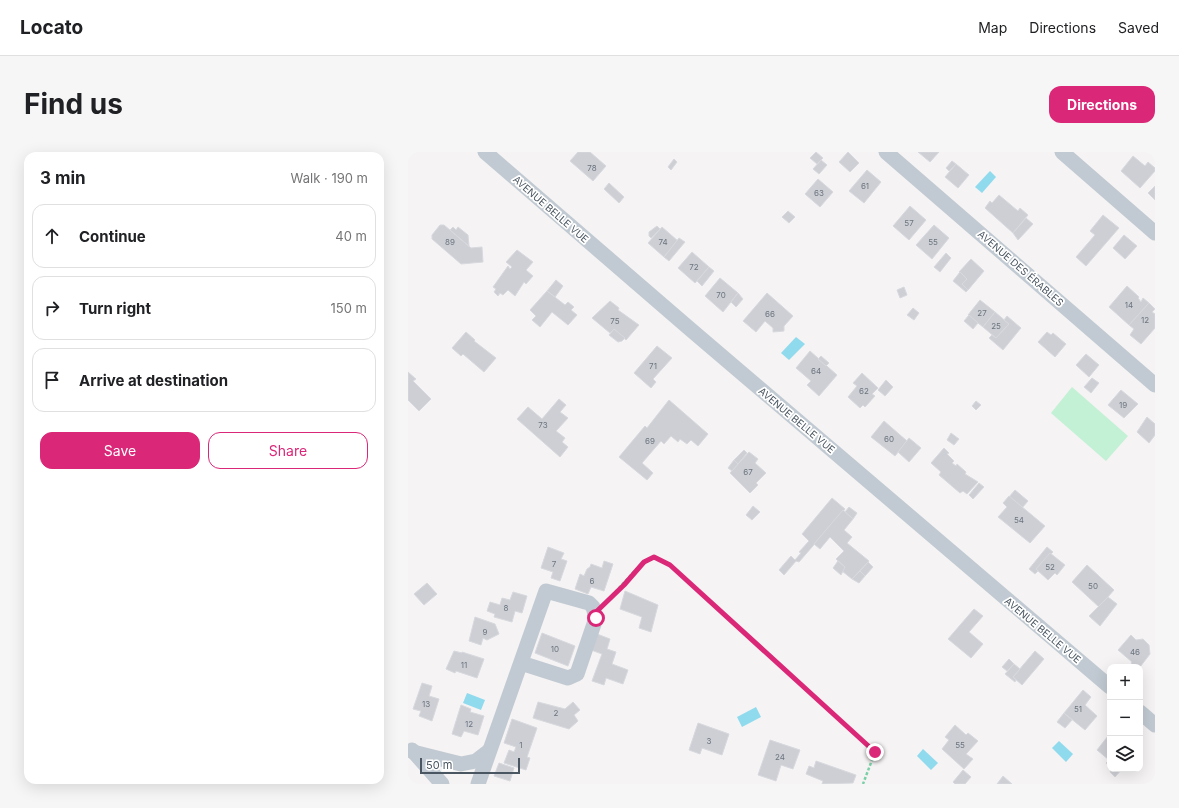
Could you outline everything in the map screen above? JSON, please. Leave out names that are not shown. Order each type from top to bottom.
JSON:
[{"type":"street","name":"AVENUE BELLE VUE","points":[[485,152],[1107,684]]},
{"type":"street","name":"AVENUE DES ÉRABLES","points":[[886,152],[1155,385]]},
{"type":"street","points":[[1062,152],[1155,233]]},
{"type":"street","points":[[478,784],[546,590],[589,603],[595,613],[596,618],[577,674],[568,678],[521,663]]},
{"type":"street","points":[[1143,715],[1155,725]]},
{"type":"street","points":[[411,749],[461,764],[476,761],[489,751]]},
{"type":"street","points":[[411,749],[442,784]]},
{"type":"path","points":[[595,613],[624,585],[644,562],[654,557],[670,565],[875,752],[864,784]]},
{"type":"green space","points":[[1072,387],[1128,436],[1106,461],[1051,413]]},
{"type":"water","points":[[990,171],[996,177],[982,193],[975,187]]},
{"type":"water","points":[[796,337],[805,344],[789,360],[781,353]]},
{"type":"water","points":[[467,693],[485,700],[481,710],[463,703]]},
{"type":"water","points":[[756,707],[761,717],[742,727],[737,717]]},
{"type":"water","points":[[1059,741],[1073,754],[1066,762],[1052,748]]},
{"type":"water","points":[[923,749],[938,763],[931,770],[917,756]]},
{"type":"building","points":[[578,152],[590,152],[606,166],[593,181],[570,161]]},
{"type":"building","points":[[816,152],[823,158],[817,164],[810,158]]},
{"type":"building","points":[[848,152],[859,163],[850,172],[839,162]]},
{"type":"building","points":[[918,152],[939,152],[930,162]]},
{"type":"building","points":[[1133,156],[1145,166],[1148,162],[1155,168],[1155,171],[1140,188],[1121,171]]},
{"type":"building","points":[[674,159],[677,162],[671,170],[668,167]]},
{"type":"building","points":[[821,160],[827,165],[819,174],[813,169]]},
{"type":"building","points":[[952,161],[956,164],[949,171],[946,168]]},
{"type":"building","points":[[956,164],[969,175],[958,188],[945,177]]},
{"type":"building","points":[[867,170],[881,182],[864,203],[849,191]]},
{"type":"building","points":[[818,179],[833,192],[820,207],[805,194]]},
{"type":"building","points":[[609,183],[624,197],[619,203],[604,189]]},
{"type":"building","points":[[1155,186],[1155,200],[1148,193]]},
{"type":"building","points":[[999,195],[1018,211],[1020,208],[1028,215],[1013,233],[985,208],[990,201],[992,203]]},
{"type":"building","points":[[910,206],[926,220],[909,240],[893,226]]},
{"type":"building","points":[[788,211],[795,217],[789,223],[782,217]]},
{"type":"building","points":[[1103,215],[1119,228],[1086,266],[1076,257],[1095,235],[1090,231]]},
{"type":"building","points":[[1026,218],[1033,224],[1018,240],[1013,233]]},
{"type":"building","points":[[440,225],[444,225],[471,248],[482,247],[483,262],[461,264],[432,239],[432,235]]},
{"type":"building","points":[[934,225],[949,238],[932,259],[916,245]]},
{"type":"building","points":[[657,226],[660,229],[651,238],[649,236],[649,232]]},
{"type":"building","points":[[453,227],[456,230],[458,227],[468,235],[469,246],[450,230]]},
{"type":"building","points":[[662,227],[678,241],[664,257],[648,243]]},
{"type":"building","points":[[1124,235],[1137,246],[1125,259],[1113,248]]},
{"type":"building","points":[[679,238],[685,242],[669,261],[664,257]]},
{"type":"building","points":[[517,250],[533,262],[526,270],[533,276],[526,284],[524,282],[515,296],[508,290],[503,295],[500,293],[498,296],[494,292],[496,289],[493,287],[508,266],[510,269],[512,267],[506,262]]},
{"type":"building","points":[[692,252],[709,267],[695,283],[678,268]]},
{"type":"building","points":[[946,253],[951,258],[940,272],[934,267]]},
{"type":"building","points":[[971,259],[984,271],[968,290],[962,284],[967,279],[959,272]]},
{"type":"building","points":[[709,267],[714,271],[702,286],[697,281]]},
{"type":"building","points":[[960,272],[967,279],[962,284],[968,290],[966,292],[953,281]]},
{"type":"building","points":[[720,278],[738,293],[723,312],[705,296]]},
{"type":"building","points":[[556,280],[563,286],[555,297],[547,291]]},
{"type":"building","points":[[1127,286],[1139,297],[1138,298],[1141,302],[1143,298],[1149,303],[1129,325],[1109,307]]},
{"type":"building","points":[[904,287],[907,295],[900,298],[897,290]]},
{"type":"building","points":[[547,291],[565,305],[568,302],[574,307],[571,310],[577,315],[568,325],[552,312],[540,327],[532,320],[536,316],[530,310]]},
{"type":"building","points":[[738,293],[743,299],[736,307],[731,302]]},
{"type":"building","points":[[767,293],[793,316],[784,326],[784,331],[773,332],[773,328],[765,321],[756,332],[743,321]]},
{"type":"building","points":[[980,300],[995,312],[983,327],[968,315]]},
{"type":"building","points":[[610,301],[619,308],[618,310],[639,325],[626,340],[614,329],[610,333],[592,318]]},
{"type":"building","points":[[1149,303],[1155,309],[1152,312],[1155,314],[1155,328],[1141,344],[1130,335],[1134,329],[1129,325]]},
{"type":"building","points":[[913,308],[919,313],[914,320],[907,315]]},
{"type":"building","points":[[995,312],[1009,324],[996,338],[983,327]]},
{"type":"building","points":[[969,315],[978,323],[973,329],[964,321]]},
{"type":"building","points":[[1007,316],[1021,328],[1003,350],[989,338],[992,335],[996,338],[1009,324],[1004,320]]},
{"type":"building","points":[[614,329],[625,338],[622,341],[618,342],[609,335]]},
{"type":"building","points":[[466,332],[475,340],[474,341],[496,358],[484,372],[463,354],[461,356],[452,348]]},
{"type":"building","points":[[1047,332],[1051,335],[1053,333],[1066,344],[1055,357],[1038,342]]},
{"type":"building","points":[[657,346],[672,358],[653,379],[656,382],[651,388],[634,373]]},
{"type":"building","points":[[810,351],[837,375],[819,396],[807,385],[811,381],[796,368]]},
{"type":"building","points":[[1086,354],[1099,365],[1089,377],[1076,365]]},
{"type":"building","points":[[821,356],[829,363],[826,366],[818,359]]},
{"type":"building","points":[[408,372],[416,379],[413,381],[431,399],[419,411],[408,400]]},
{"type":"building","points":[[862,373],[878,388],[872,394],[875,396],[865,407],[863,405],[860,408],[848,397],[857,386],[853,383]]},
{"type":"building","points":[[1092,378],[1099,383],[1091,393],[1084,387]]},
{"type":"building","points":[[886,380],[893,387],[885,396],[878,390]]},
{"type":"building","points":[[1121,390],[1138,404],[1124,418],[1108,405]]},
{"type":"building","points":[[559,399],[566,405],[560,412],[568,418],[556,431],[565,438],[562,442],[568,447],[560,457],[517,419],[528,407],[542,419]]},
{"type":"building","points":[[669,400],[708,434],[698,446],[691,440],[687,444],[680,439],[678,442],[671,436],[664,444],[661,441],[642,463],[653,473],[647,480],[619,457],[645,426],[647,428]]},
{"type":"building","points":[[976,401],[981,405],[976,410],[972,406]]},
{"type":"building","points":[[1147,417],[1155,424],[1155,435],[1149,443],[1137,432]]},
{"type":"building","points":[[884,421],[907,441],[895,456],[871,437]]},
{"type":"building","points":[[951,433],[959,439],[954,445],[947,440]]},
{"type":"building","points":[[909,438],[921,448],[909,462],[898,452]]},
{"type":"building","points":[[944,448],[949,453],[947,454],[954,461],[952,463],[956,466],[957,464],[966,472],[965,474],[978,482],[967,494],[963,491],[960,493],[939,475],[941,472],[931,463]]},
{"type":"building","points":[[744,450],[747,453],[738,464],[734,460]]},
{"type":"building","points":[[749,452],[758,459],[755,463],[766,473],[756,483],[758,485],[750,493],[730,473]]},
{"type":"building","points":[[734,460],[738,464],[732,471],[728,468]]},
{"type":"building","points":[[979,483],[984,487],[973,499],[969,495]]},
{"type":"building","points":[[1015,490],[1028,501],[1022,508],[1009,497]]},
{"type":"building","points":[[1009,496],[1045,526],[1030,543],[998,517],[1007,507],[1003,503]]},
{"type":"building","points":[[832,498],[845,509],[799,562],[796,561],[784,575],[779,570],[791,556],[795,560],[801,553],[799,552],[809,541],[802,534]]},
{"type":"building","points":[[753,506],[760,512],[752,520],[746,515]]},
{"type":"building","points":[[849,507],[857,513],[853,519],[845,512]]},
{"type":"building","points":[[843,510],[853,519],[844,530],[852,537],[847,543],[869,561],[852,579],[842,571],[845,567],[836,559],[844,551],[830,537],[820,549],[814,544]]},
{"type":"building","points":[[548,547],[564,553],[561,559],[567,561],[560,581],[551,578],[553,572],[541,568]]},
{"type":"building","points":[[1047,547],[1053,552],[1036,569],[1038,571],[1035,574],[1029,569]]},
{"type":"building","points":[[1050,553],[1065,565],[1057,575],[1055,573],[1048,580],[1036,569]]},
{"type":"building","points":[[604,561],[613,564],[604,591],[591,587],[588,594],[575,589],[580,574],[584,576],[591,564],[602,568]]},
{"type":"building","points":[[838,561],[845,567],[841,575],[833,568]]},
{"type":"building","points":[[868,562],[873,567],[865,576],[860,571]]},
{"type":"building","points":[[1087,565],[1114,590],[1099,607],[1072,582]]},
{"type":"building","points":[[860,571],[865,576],[859,583],[852,579]]},
{"type":"building","points":[[427,583],[437,594],[424,605],[414,594]]},
{"type":"building","points":[[625,591],[658,605],[651,632],[639,628],[642,617],[620,609]]},
{"type":"building","points":[[513,592],[527,596],[522,613],[515,611],[512,622],[494,617],[495,614],[487,611],[490,602],[500,605],[502,598],[510,600]]},
{"type":"building","points":[[1108,597],[1117,604],[1100,626],[1089,616]]},
{"type":"building","points":[[974,609],[983,616],[969,632],[983,644],[971,658],[948,639]]},
{"type":"building","points":[[475,617],[495,624],[499,634],[487,640],[483,638],[481,645],[469,641]]},
{"type":"building","points":[[542,633],[575,646],[568,666],[535,653]]},
{"type":"building","points":[[597,634],[610,639],[607,649],[616,652],[612,664],[628,670],[623,684],[606,678],[604,685],[592,681],[602,654],[591,650]]},
{"type":"building","points":[[1131,635],[1136,640],[1143,639],[1149,645],[1150,654],[1142,664],[1132,664],[1132,662],[1118,650]]},
{"type":"building","points":[[454,651],[484,659],[477,678],[456,671],[455,673],[446,669]]},
{"type":"building","points":[[1035,651],[1044,659],[1022,685],[1013,677]]},
{"type":"building","points":[[1009,659],[1014,664],[1007,671],[1002,667]]},
{"type":"building","points":[[1014,664],[1020,669],[1013,677],[1016,680],[1015,682],[1005,674]]},
{"type":"building","points":[[422,683],[432,686],[429,696],[439,699],[432,721],[419,716],[421,711],[413,709]]},
{"type":"building","points":[[1083,690],[1091,697],[1085,705],[1097,716],[1085,730],[1064,713]]},
{"type":"building","points":[[538,702],[565,709],[573,702],[580,710],[574,715],[578,721],[569,729],[533,718]]},
{"type":"building","points":[[461,705],[471,709],[470,712],[484,716],[478,735],[464,731],[461,737],[452,734]]},
{"type":"building","points":[[1064,713],[1072,720],[1065,728],[1057,722]]},
{"type":"building","points":[[512,719],[537,728],[527,757],[530,758],[526,770],[504,763],[509,750],[514,752],[516,747],[504,743]]},
{"type":"building","points":[[698,723],[729,734],[722,755],[702,748],[700,754],[689,750]]},
{"type":"building","points":[[955,725],[966,735],[968,733],[978,741],[966,754],[973,759],[964,769],[942,749],[949,740],[945,737]]},
{"type":"building","points":[[1107,737],[1107,758],[1097,750]]},
{"type":"building","points":[[770,740],[800,750],[793,769],[781,765],[776,781],[758,775]]},
{"type":"building","points":[[816,761],[856,775],[853,783],[822,784],[823,781],[806,774],[809,766],[814,768]]},
{"type":"building","points":[[499,763],[514,768],[510,781],[494,776]]},
{"type":"building","points":[[963,770],[971,777],[965,784],[955,784],[953,782]]},
{"type":"building","points":[[1110,772],[1119,772],[1115,777]]},
{"type":"building","points":[[1003,776],[1012,784],[997,784]]},
{"type":"route","points":[[596,618],[595,613],[624,585],[644,562],[654,557],[670,565],[875,752]]}]
